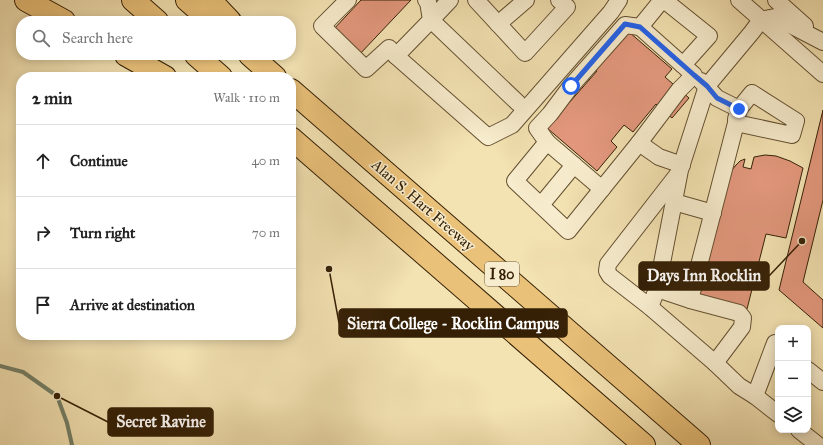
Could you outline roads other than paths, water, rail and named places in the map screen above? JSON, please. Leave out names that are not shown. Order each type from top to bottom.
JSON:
[{"type":"highway","points":[[26,0],[55,16]]},
{"type":"highway","points":[[133,0],[151,16]]},
{"type":"highway","points":[[187,0],[205,16]]},
{"type":"highway","points":[[210,0],[225,16]]},
{"type":"highway","points":[[135,60],[156,72]]},
{"type":"highway","points":[[202,60],[215,72]]},
{"type":"highway","points":[[256,60],[270,72]]},
{"type":"highway","points":[[266,60],[276,72]]},
{"type":"highway","name":"Alan S. Hart Freeway","points":[[296,93],[699,445]]},
{"type":"highway","name":"I 80","points":[[296,142],[644,445]]},
{"type":"highway","points":[[296,159],[399,233]]},
{"type":"street","points":[[348,0],[322,26],[366,70],[389,48],[396,56],[488,137],[512,126],[619,0]]},
{"type":"street","points":[[426,0],[428,2],[431,20],[518,103]]},
{"type":"street","points":[[396,56],[450,0]]},
{"type":"street","points":[[476,0],[524,53],[566,7],[559,0]]},
{"type":"street","points":[[498,24],[526,0]]},
{"type":"street","points":[[547,142],[515,181],[568,231],[639,143],[679,90],[709,36],[663,0],[640,27]]},
{"type":"street","points":[[739,0],[823,74]]},
{"type":"street","points":[[776,0],[823,41]]},
{"type":"street","points":[[650,307],[657,289],[681,168],[707,86],[761,20],[775,17],[823,41]]},
{"type":"street","points":[[602,189],[547,142],[537,128],[625,24],[640,27],[707,86],[717,98],[737,116],[690,300]]},
{"type":"street","points":[[639,143],[659,157],[681,168]]},
{"type":"street","points":[[541,205],[574,166]]},
{"type":"street","points":[[681,168],[608,264],[607,271],[610,276],[650,307],[715,363],[739,386],[775,412]]},
{"type":"street","points":[[674,202],[713,213]]},
{"type":"street","points":[[657,289],[690,300],[739,313],[743,318],[742,327],[715,363]]},
{"type":"street","points":[[755,396],[775,343]]},
{"type":"street","points":[[811,372],[823,382]]},
{"type":"street","points":[[803,433],[818,445]]},
{"type":"waterway","points":[[0,366],[23,372],[57,396],[67,423],[72,445]]},
{"type":"place","name":"Days Inn Rocklin","points":[[802,241]]},
{"type":"place","name":"Sierra College - Rocklin Campus","points":[[329,269]]},
{"type":"place","name":"Secret Ravine","points":[[57,396]]}]
